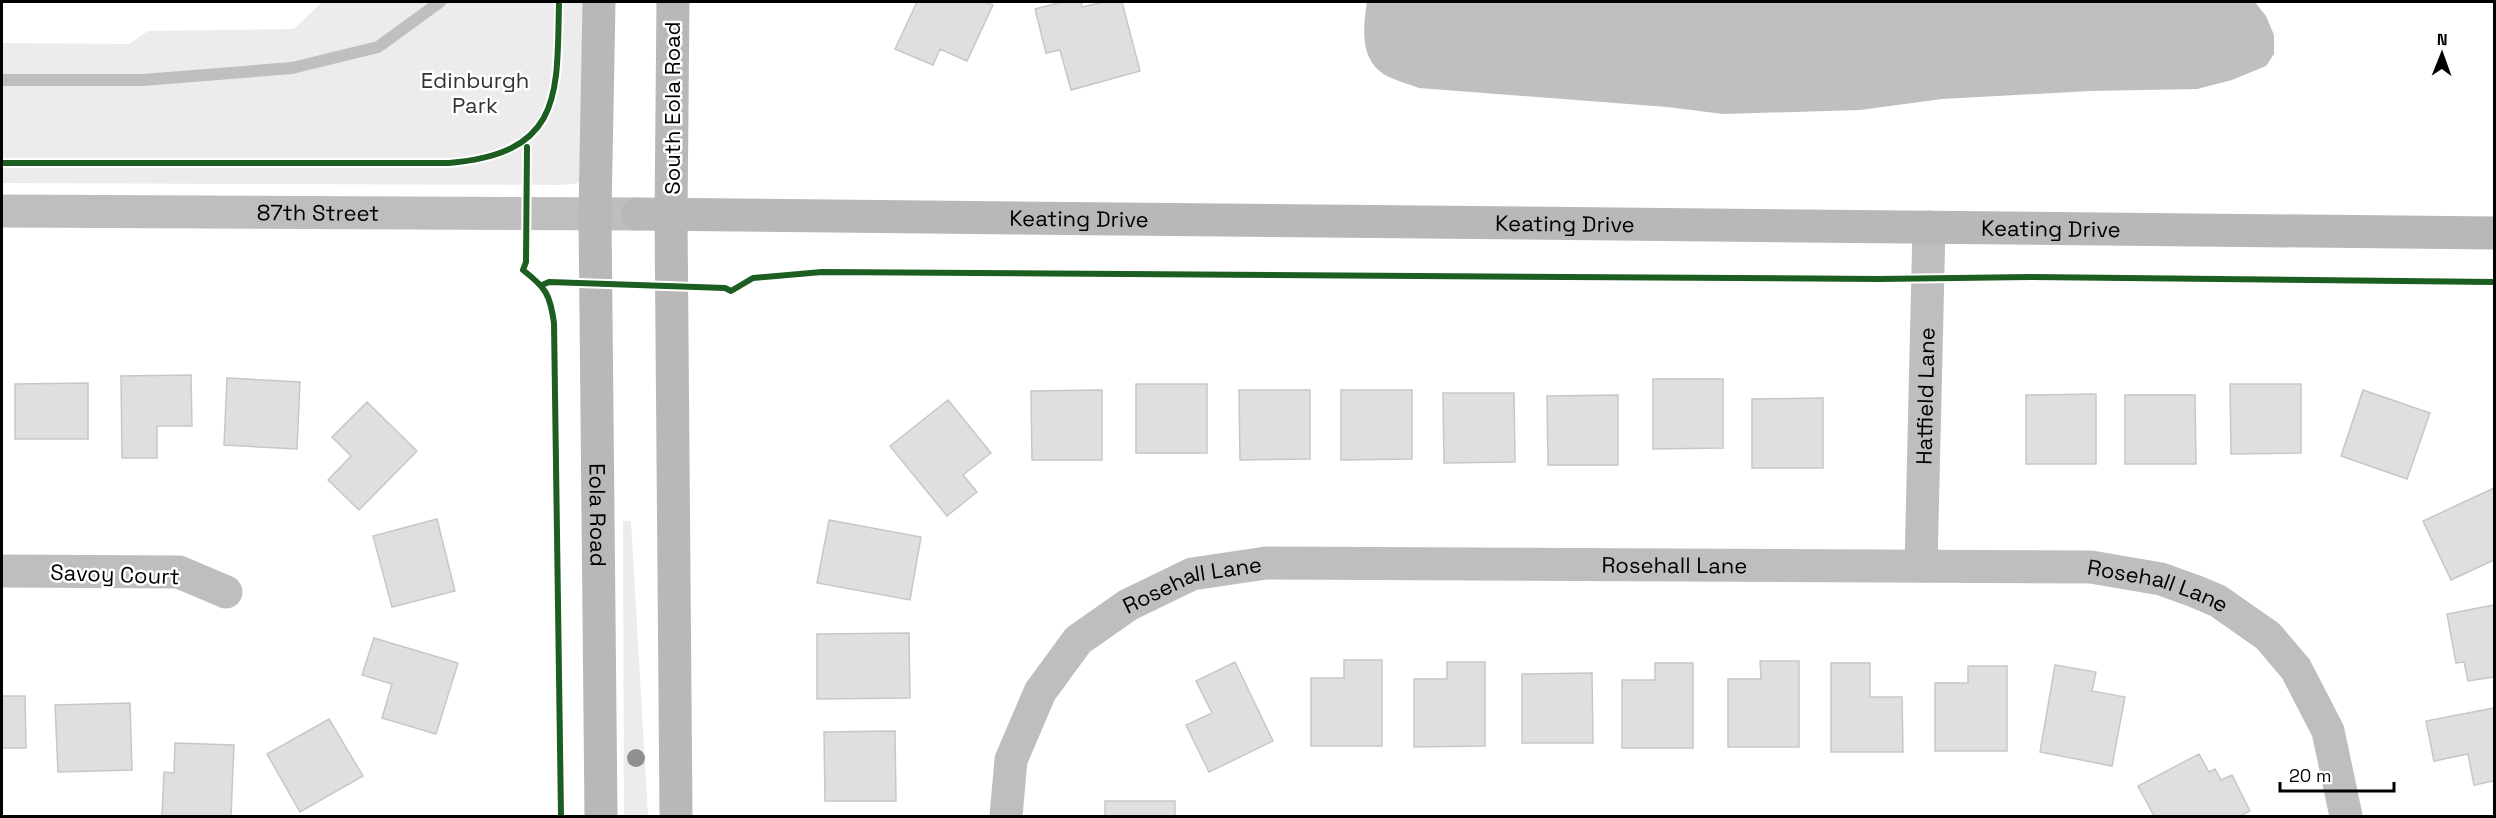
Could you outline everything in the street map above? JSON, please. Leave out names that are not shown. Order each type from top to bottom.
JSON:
[{"type":"street","points":[[595,214],[599,2]]},
{"type":"street","name":"South Eola Road","points":[[671,215],[673,2]]},
{"type":"street","name":"87th Street","points":[[2,211],[637,214]]},
{"type":"street","name":"Eola Road","points":[[595,214],[602,816]]},
{"type":"street","name":"Keating Drive","points":[[637,214],[2494,233]]},
{"type":"street","points":[[671,215],[675,816]]},
{"type":"street","name":"Hatfield Lane","points":[[1921,566],[1929,227]]},
{"type":"street","name":"Rosehall Lane","points":[[1005,816],[1011,760],[1040,692],[1078,640],[1128,605],[1192,574],[1266,563],[2091,567],[2161,579],[2218,601],[2268,636],[2296,669],[2328,731],[2346,816]]},
{"type":"street","name":"Savoy Court","points":[[2,571],[178,572],[226,592]]},
{"type":"green space","name":"Edinburgh Park","points":[[322,2],[598,2],[587,182],[562,185],[2,183],[2,43],[129,44],[148,31],[294,29]]},
{"type":"green space","points":[[623,521],[631,521],[648,816],[624,816]]},
{"type":"shaded area","points":[[1367,2],[2255,2],[2266,16],[2274,35],[2274,54],[2266,66],[2232,80],[2197,89],[2090,91],[1942,99],[1860,110],[1723,114],[1667,107],[1419,88],[1387,76],[1372,62],[1367,53],[1364,32]]},
{"type":"building","points":[[917,2],[984,2],[993,5],[967,61],[940,49],[933,65],[895,49]]},
{"type":"building","points":[[1062,2],[1081,2],[1082,7],[1104,2],[1122,2],[1140,71],[1071,90],[1060,50],[1046,53],[1035,9]]},
{"type":"building","points":[[191,375],[192,426],[157,426],[157,458],[122,458],[121,376]]},
{"type":"building","points":[[227,378],[300,382],[297,449],[224,445]]},
{"type":"building","points":[[1653,379],[1723,379],[1723,448],[1653,449]]},
{"type":"building","points":[[88,383],[88,439],[15,439],[15,384]]},
{"type":"building","points":[[1136,384],[1207,384],[1207,453],[1136,453]]},
{"type":"building","points":[[2230,384],[2301,384],[2301,453],[2231,454]]},
{"type":"building","points":[[1102,390],[1102,460],[1032,460],[1031,391]]},
{"type":"building","points":[[1239,390],[1310,390],[1310,459],[1240,460]]},
{"type":"building","points":[[1341,390],[1412,390],[1412,459],[1341,460]]},
{"type":"building","points":[[2363,390],[2430,413],[2407,479],[2341,456]]},
{"type":"building","points":[[1443,393],[1514,393],[1515,462],[1444,463]]},
{"type":"building","points":[[2096,394],[2096,464],[2026,464],[2026,395]]},
{"type":"building","points":[[1618,395],[1618,465],[1548,465],[1547,396]]},
{"type":"building","points":[[2125,395],[2195,395],[2196,464],[2125,464]]},
{"type":"building","points":[[1823,398],[1823,468],[1752,468],[1752,399]]},
{"type":"building","points":[[948,400],[991,453],[963,475],[977,492],[947,516],[890,446]]},
{"type":"building","points":[[367,402],[417,451],[359,510],[328,480],[351,456],[332,437]]},
{"type":"building","points":[[2494,488],[2494,560],[2451,580],[2423,521]]},
{"type":"building","points":[[437,519],[455,591],[392,607],[373,536]]},
{"type":"building","points":[[829,520],[921,537],[910,600],[817,583]]},
{"type":"building","points":[[2494,605],[2494,677],[2468,681],[2464,662],[2456,663],[2447,614]]},
{"type":"building","points":[[909,633],[910,698],[817,699],[817,634]]},
{"type":"building","points":[[374,638],[458,663],[436,734],[382,718],[392,684],[362,675]]},
{"type":"building","points":[[1344,660],[1382,660],[1382,746],[1311,746],[1311,678],[1344,678]]},
{"type":"building","points":[[1760,661],[1799,661],[1799,747],[1728,747],[1728,679],[1761,679]]},
{"type":"building","points":[[1235,662],[1273,741],[1209,772],[1186,725],[1212,713],[1196,681]]},
{"type":"building","points":[[1447,662],[1485,662],[1485,746],[1414,747],[1414,679],[1447,679]]},
{"type":"building","points":[[1655,663],[1693,663],[1693,748],[1622,748],[1622,680],[1655,680]]},
{"type":"building","points":[[1831,663],[1870,663],[1870,697],[1902,697],[1903,752],[1831,752]]},
{"type":"building","points":[[2055,665],[2096,672],[2092,691],[2125,697],[2112,766],[2040,752]]},
{"type":"building","points":[[1968,666],[2007,666],[2007,751],[1935,751],[1935,683],[1968,683]]},
{"type":"building","points":[[1592,673],[1593,743],[1522,743],[1522,674]]},
{"type":"building","points":[[2,696],[25,696],[26,748],[2,748]]},
{"type":"building","points":[[130,703],[132,770],[58,772],[55,705]]},
{"type":"building","points":[[2494,708],[2494,781],[2474,785],[2468,754],[2434,761],[2426,721]]},
{"type":"building","points":[[329,719],[363,776],[300,812],[267,754]]},
{"type":"building","points":[[895,731],[896,801],[825,801],[824,732]]},
{"type":"building","points":[[175,743],[234,745],[231,816],[162,816],[164,772],[174,773]]},
{"type":"building","points":[[2199,754],[2209,772],[2215,769],[2221,780],[2232,775],[2250,811],[2240,816],[2154,816],[2138,786]]},
{"type":"building","points":[[1105,801],[1175,801],[1175,816],[1105,816]]},
{"type":"waterway","points":[[2,80],[143,80],[292,68],[378,47],[440,2]]},
{"type":"cycle path","points":[[2,163],[449,163],[486,157],[514,147],[533,132],[546,114],[557,65],[559,2]]},
{"type":"cycle path","points":[[527,147],[526,262],[523,270],[546,292],[554,323],[561,816]]},
{"type":"cycle path","points":[[542,285],[549,282],[725,288],[731,291],[753,278],[822,272],[1879,279],[2031,277],[2494,282]]}]
